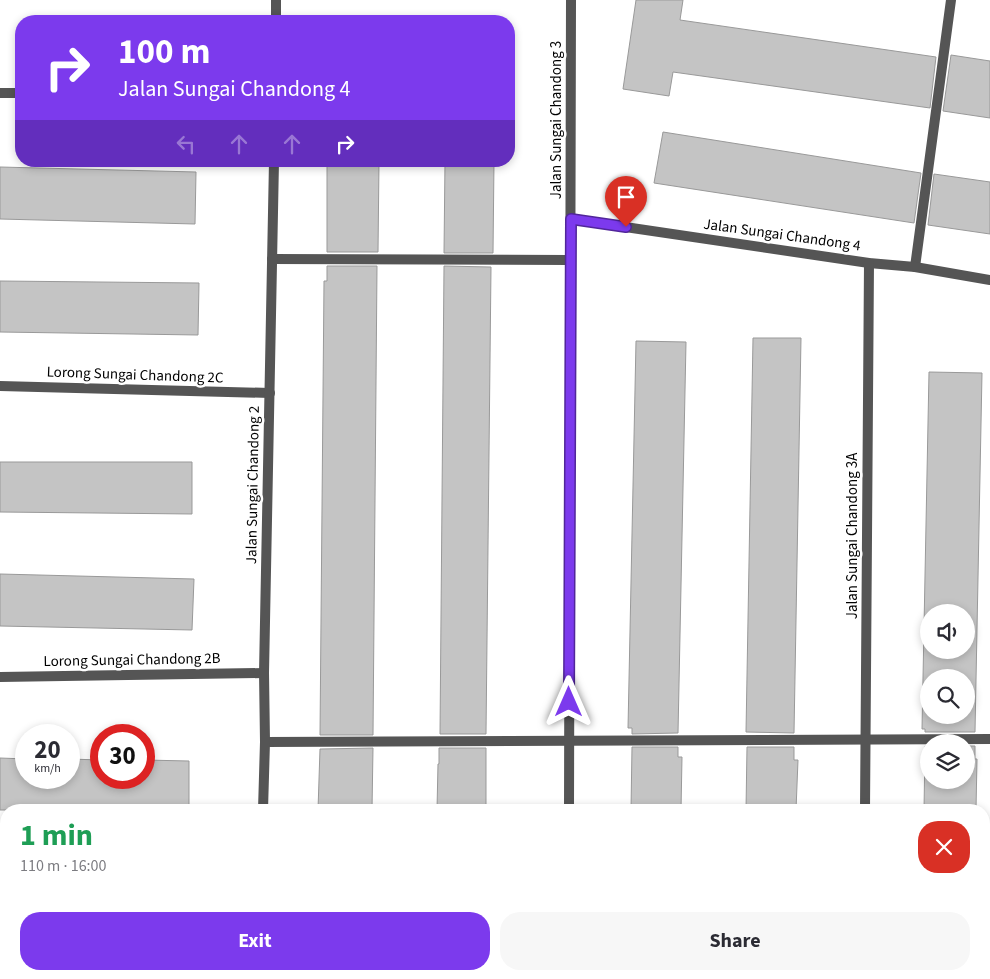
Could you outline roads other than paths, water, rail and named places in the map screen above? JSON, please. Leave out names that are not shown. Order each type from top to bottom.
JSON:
[{"type":"street","points":[[276,0],[276,15]]},
{"type":"street","name":"Jalan Sungai Chandong 3","points":[[569,804],[571,0]]},
{"type":"street","points":[[915,267],[951,0]]},
{"type":"street","points":[[0,92],[15,93]]},
{"type":"street","name":"Jalan Sungai Chandong 2","points":[[263,804],[274,167]]},
{"type":"street","name":"Jalan Sungai Chandong 4","points":[[571,219],[869,263],[915,267],[990,280]]},
{"type":"street","points":[[272,259],[570,260]]},
{"type":"street","name":"Jalan Sungai Chandong 3A","points":[[865,804],[869,263]]},
{"type":"street","name":"Lorong Sungai Chandong 2C","points":[[0,386],[270,394]]},
{"type":"street","name":"Lorong Sungai Chandong 2B","points":[[0,676],[264,673]]},
{"type":"street","points":[[265,742],[990,739]]}]
